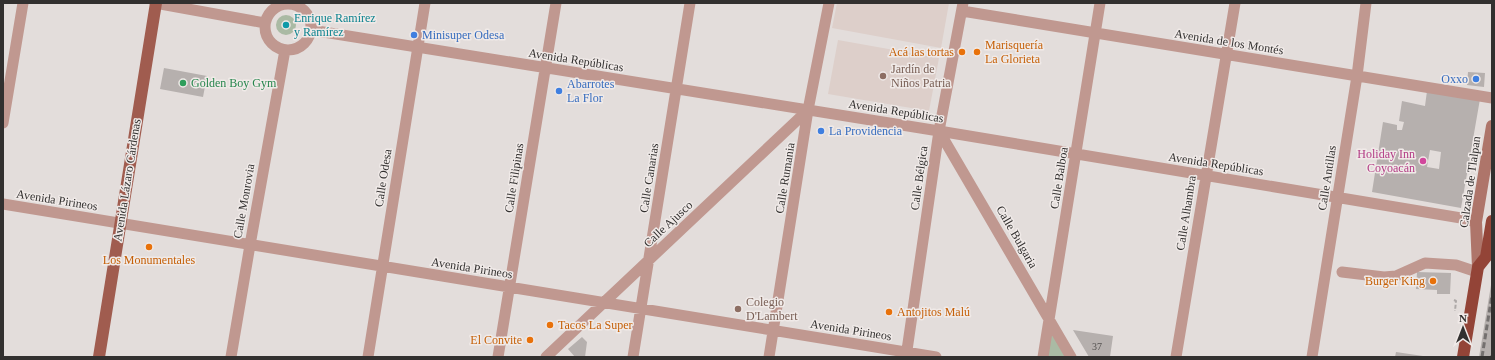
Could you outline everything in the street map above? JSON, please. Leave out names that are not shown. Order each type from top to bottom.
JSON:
[{"type":"highway","name":"Calzada de Tlalpan","points":[[1463,357],[1478,269],[1486,257],[1492,221]]},
{"type":"main road","name":"Avenida Lázaro Cárdenas","points":[[99,357],[156,3]]},
{"type":"main road","name":"Calzada de Tlalpan","points":[[1478,269],[1476,222],[1492,126]]},
{"type":"street","points":[[3,123],[23,3]]},
{"type":"street","points":[[156,3],[265,23]]},
{"type":"street","name":"Calle Odesa","points":[[368,357],[425,3]]},
{"type":"street","name":"Calle Filipinas","points":[[498,357],[556,3]]},
{"type":"street","name":"Calle Canarias","points":[[633,357],[690,3]]},
{"type":"street","name":"Calle Rumania","points":[[769,357],[808,110],[829,3]]},
{"type":"street","name":"Calle Balboa","points":[[1043,357],[1100,3]]},
{"type":"street","name":"Calle Alhambra","points":[[1176,357],[1235,3]]},
{"type":"street","name":"Calle Antillas","points":[[1312,357],[1357,76],[1366,3]]},
{"type":"street","points":[[291,4],[298,6],[308,16],[311,23],[311,30],[309,37],[299,47],[292,50],[285,50],[272,44],[267,38],[265,23],[267,16],[277,6],[291,4]]},
{"type":"street","name":"Avenida de los Montés","points":[[963,7],[1096,33],[1492,98]]},
{"type":"street","name":"Calle Bélgica","points":[[907,355],[939,131],[963,7]]},
{"type":"street","name":"Avenida Repúblicas","points":[[311,30],[1206,175],[1461,218],[1476,222]]},
{"type":"street","name":"Calle Monrovia","points":[[231,357],[285,50]]},
{"type":"street","name":"Calle Ajusco","points":[[546,357],[808,110]]},
{"type":"street","name":"Calle Bulgaria","points":[[939,131],[1071,357]]},
{"type":"street","name":"Avenida Pirineos","points":[[3,204],[774,330],[907,355],[936,357]]},
{"type":"street","points":[[1342,272],[1384,277],[1396,276],[1425,263],[1456,265],[1478,269]]},
{"type":"path","points":[[1454,300],[1456,301],[1455,310]]},
{"type":"shaded area","points":[[837,3],[949,3],[941,48],[832,28]]},
{"type":"shaded area","name":"Jardín de Niños Patria","points":[[838,40],[939,58],[929,111],[828,94]]},
{"type":"green space","points":[[286,15],[293,18],[296,25],[293,32],[286,35],[279,32],[276,25],[279,18]]},
{"type":"green space","points":[[1049,318],[1071,357],[1043,357]]},
{"type":"building","name":"Golden Boy Gym","points":[[164,68],[207,76],[203,97],[160,89]]},
{"type":"building","name":"Oxxo","points":[[1468,72],[1485,73],[1484,87],[1467,85]]},
{"type":"building","points":[[1427,91],[1480,99],[1461,208],[1372,192],[1383,122],[1397,125],[1397,130],[1402,130],[1404,122],[1399,121],[1402,101],[1425,106]],"holes":[[[1430,150],[1441,152],[1439,169],[1427,167]]]},
{"type":"building","name":"Burger King","points":[[1417,272],[1451,273],[1450,294],[1437,294],[1437,290],[1416,289]]},
{"type":"building","points":[[1491,285],[1492,357],[1479,357]]},
{"type":"building","points":[[1073,330],[1113,336],[1110,357],[1089,357]]},
{"type":"building","points":[[582,337],[587,342],[585,357],[575,357],[568,349]]},
{"type":"building","points":[[1396,352],[1423,356],[1423,357],[1395,357]]},
{"type":"railway","points":[[1482,357],[1492,295]]},
{"type":"place","name":"Enrique Ramírez y Ramírez","points":[[286,25]]},
{"type":"place","name":"Minisuper Odesa","points":[[414,35]]},
{"type":"place","name":"Acá las tortas","points":[[962,52]]},
{"type":"place","name":"Marisquería La Glorieta","points":[[977,52]]},
{"type":"place","name":"Jardín de Niños Patria","points":[[883,76]]},
{"type":"place","name":"Oxxo","points":[[1476,79]]},
{"type":"place","name":"Golden Boy Gym","points":[[183,83]]},
{"type":"place","name":"Abarrotes La Flor","points":[[559,91]]},
{"type":"place","name":"La Providencia","points":[[821,131]]},
{"type":"place","name":"Holiday Inn Coyoacán","points":[[1423,161]]},
{"type":"place","name":"Los Monumentales","points":[[149,247]]},
{"type":"place","name":"Burger King","points":[[1433,281]]},
{"type":"place","name":"Colegio D'Lambert","points":[[738,309]]},
{"type":"place","name":"Antojitos Malú","points":[[889,312]]},
{"type":"place","name":"Tacos La Super","points":[[550,325]]},
{"type":"place","name":"El Convite","points":[[530,340]]}]
